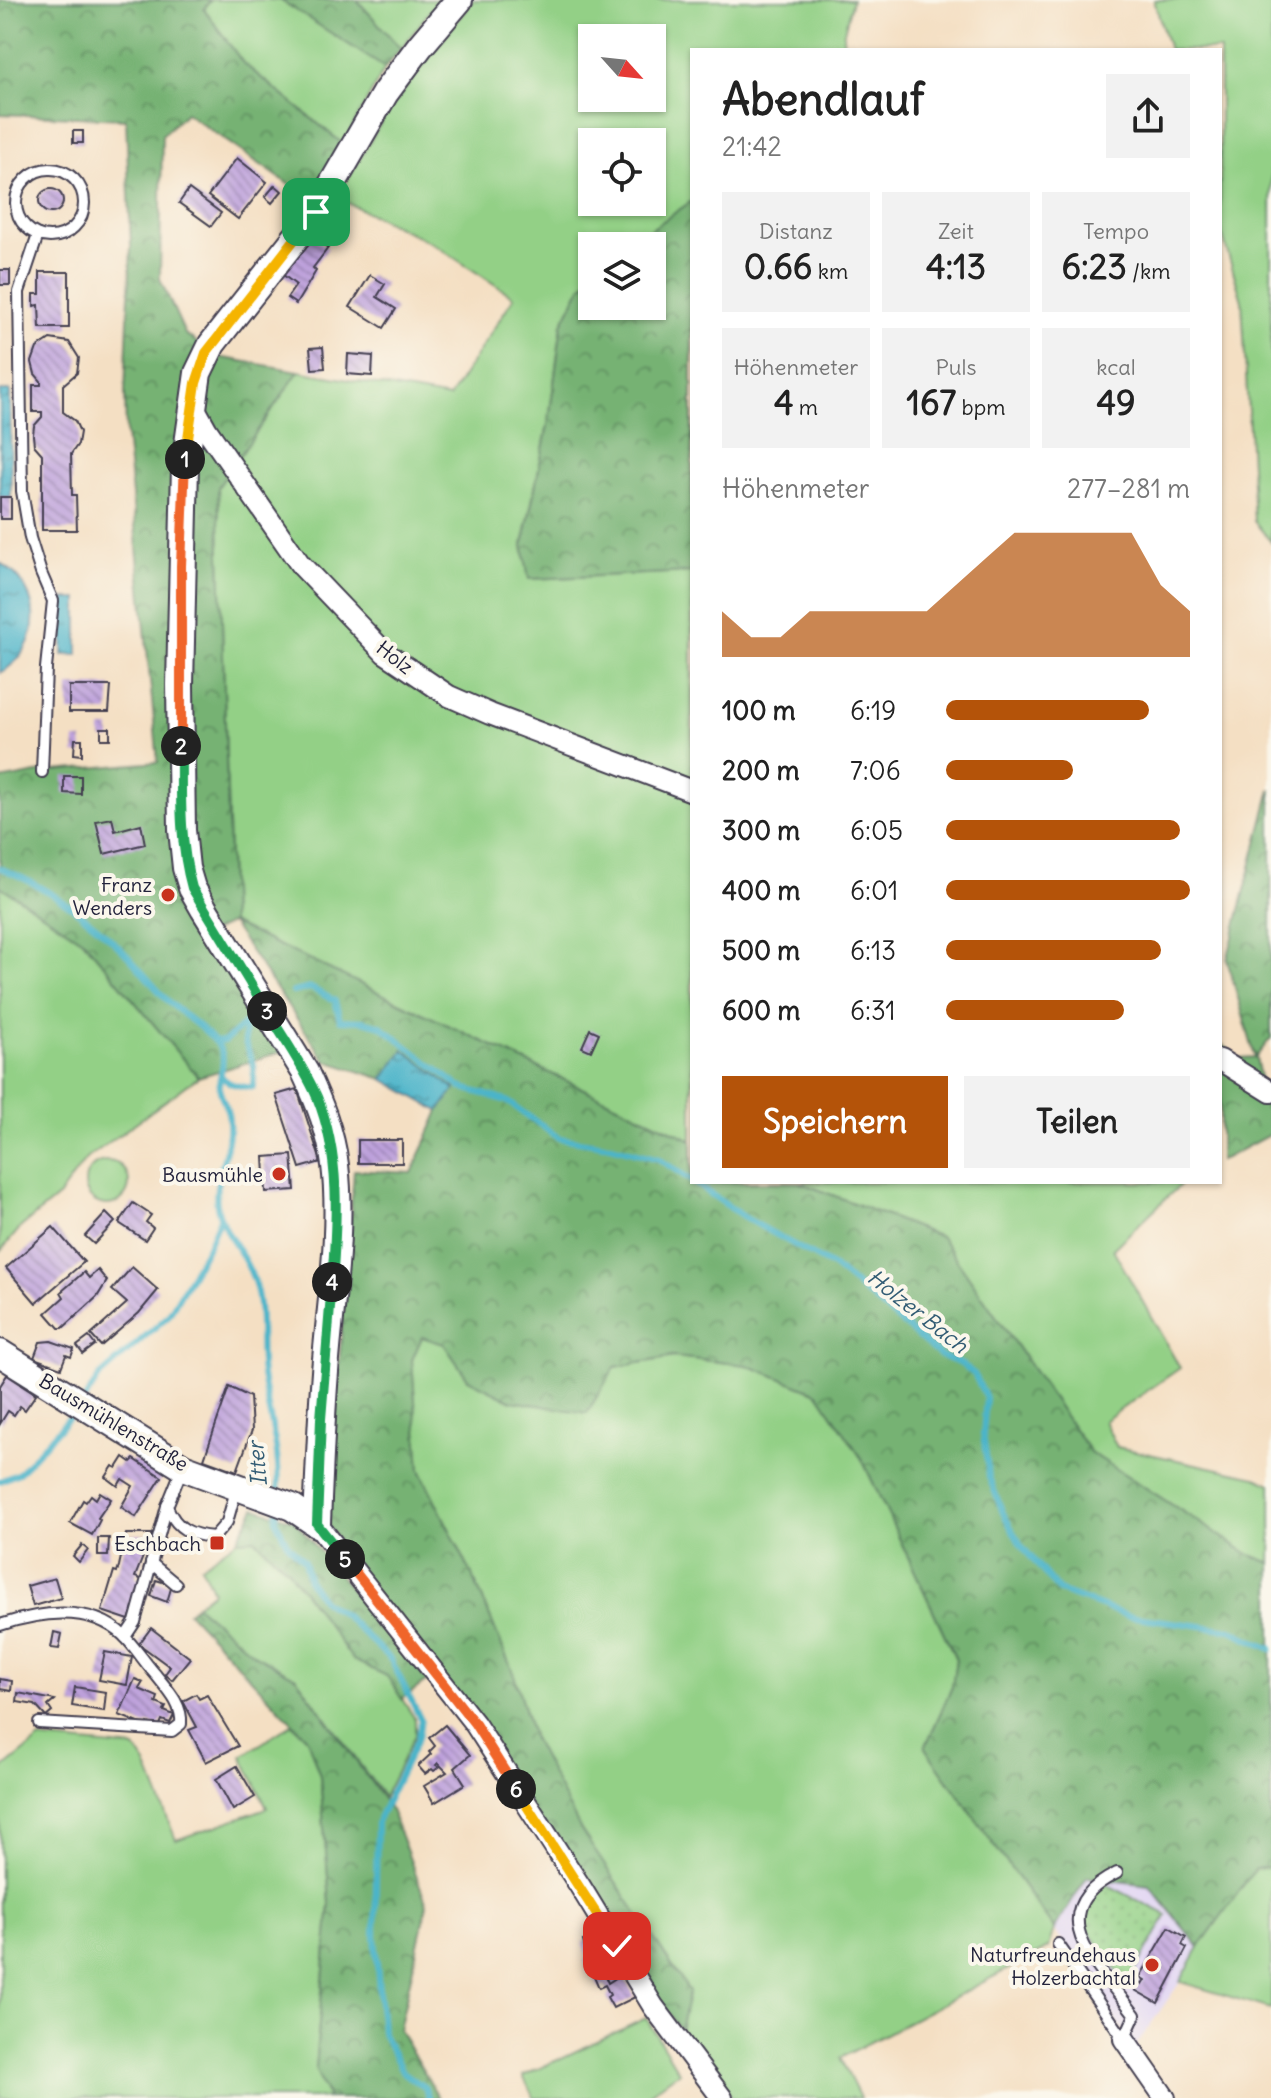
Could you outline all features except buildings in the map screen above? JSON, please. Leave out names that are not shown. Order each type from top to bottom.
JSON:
[{"type":"street","points":[[459,0],[385,93],[316,212],[206,353],[198,373],[186,453],[181,566],[182,830],[186,868],[192,888],[305,1072],[318,1099],[335,1165],[335,1238],[321,1419],[317,1524],[475,1724],[653,2006],[722,2098]]},
{"type":"street","name":"Holz","points":[[192,403],[207,430],[300,564],[385,653],[449,696],[690,790]]},
{"type":"street","points":[[1222,1061],[1271,1092]]},
{"type":"street","name":"Bausmühlenstraße","points":[[0,1353],[183,1467],[280,1502],[317,1524]]},
{"type":"street","points":[[1124,2039],[1165,2098]]},
{"type":"lane","points":[[51,169],[61,171],[79,186],[83,197],[79,220],[62,235],[38,235],[22,223],[17,213],[17,192],[30,175],[51,169]]},
{"type":"lane","points":[[38,235],[19,292],[22,491],[30,538],[53,601],[46,668],[42,772]]},
{"type":"lane","points":[[125,1637],[135,1622],[167,1506],[183,1467]]},
{"type":"lane","points":[[167,1506],[182,1530],[214,1537],[227,1522],[237,1487]]},
{"type":"lane","points":[[151,1563],[176,1584]]},
{"type":"lane","points":[[0,1625],[26,1616],[66,1612],[111,1625],[125,1637],[177,1703],[181,1717],[181,1724],[172,1731],[39,1723]]},
{"type":"lane","points":[[1117,1873],[1090,1889],[1078,1911],[1075,1928],[1089,1953],[1135,2015],[1124,2039]]},
{"type":"lane","points":[[1058,1944],[1124,2039]]},
{"type":"shaded area","points":[[1087,1877],[1149,1885],[1199,1947],[1180,1982],[1135,2047],[1054,1929]]},
{"type":"green space","points":[[0,0],[211,0],[204,9],[243,63],[343,144],[310,199],[186,113],[162,135],[160,279],[185,334],[218,357],[299,371],[218,487],[231,923],[208,934],[282,1052],[198,1077],[84,941],[0,886],[0,780],[42,772],[158,762],[126,434],[131,246],[126,119],[0,114]]},
{"type":"green space","points":[[211,0],[280,0],[385,68],[343,144],[243,63],[204,9]]},
{"type":"green space","points":[[280,0],[357,0],[401,49],[385,68]]},
{"type":"green space","points":[[357,0],[438,0],[401,49]]},
{"type":"green space","points":[[473,0],[852,0],[843,36],[844,48],[690,48],[690,202],[647,232],[578,232],[578,293],[562,324],[549,420],[523,545],[529,579],[690,572],[690,1139],[231,923],[218,487],[299,371],[449,398],[514,297],[430,242],[337,198],[386,114]]},
{"type":"green space","points":[[1154,0],[1271,0],[1271,542],[1254,521],[1242,301],[1222,234],[1222,48],[1168,48]]},
{"type":"green space","points":[[690,202],[690,572],[529,579],[523,546],[549,420],[562,324],[578,293],[578,320],[666,320],[666,232],[647,232]]},
{"type":"green space","points":[[1271,789],[1271,1038],[1256,1057],[1271,1134],[1222,1160],[1222,1045],[1239,1058],[1255,1057],[1227,960]]},
{"type":"green space","points":[[0,886],[84,941],[198,1077],[85,1160],[59,1196],[21,1227],[0,1252]]},
{"type":"green space","points":[[231,923],[690,1139],[690,1184],[804,1184],[941,1237],[1090,1452],[1250,1555],[1271,1563],[1271,1867],[1255,1869],[1199,1947],[1149,1885],[1087,1877],[1054,1929],[925,1748],[952,1687],[956,1659],[862,1459],[818,1393],[747,1365],[674,1357],[615,1367],[587,1413],[512,1401],[468,1379],[444,1344],[422,1337],[412,1360],[420,1470],[475,1581],[514,1675],[533,1739],[581,1830],[689,1991],[680,2030],[327,1525],[354,1170],[412,1173],[439,1111],[383,1079],[326,1061]]},
{"type":"green space","points":[[107,1161],[122,1168],[129,1183],[122,1198],[107,1205],[92,1198],[85,1183],[92,1168]]},
{"type":"green space","points":[[804,1184],[1181,1184],[1113,1249],[1180,1368],[1104,1421],[1117,1447],[1256,1477],[1271,1484],[1271,1563],[1250,1555],[1090,1452],[941,1237]]},
{"type":"green space","points":[[421,1336],[444,1344],[468,1379],[615,1367],[675,1357],[747,1365],[818,1393],[862,1459],[956,1659],[952,1687],[925,1748],[1054,1929],[1048,1948],[840,2058],[860,2098],[733,2098],[680,2030],[533,1739],[514,1675],[475,1581],[420,1470],[412,1360]]},
{"type":"green space","points":[[255,1508],[294,1520],[427,1681],[402,1699],[387,1676],[353,1660],[288,1570],[255,1539],[237,1540]]},
{"type":"green space","points":[[255,1539],[288,1570],[353,1660],[387,1676],[415,1719],[415,1735],[384,1797],[296,1677],[255,1655],[196,1605],[213,1591],[201,1566],[237,1540]]},
{"type":"green space","points":[[196,1605],[255,1655],[296,1677],[391,1810],[427,1904],[399,2030],[439,2098],[328,2098],[315,2068],[330,1903],[320,1776],[307,1738],[188,1612]]},
{"type":"green space","points":[[292,1724],[307,1738],[320,1776],[330,1903],[315,2068],[328,2098],[0,2098],[0,1771],[40,1739],[135,1748],[146,1764],[176,1840],[267,1808],[242,1756]]},
{"type":"green space","points":[[1271,1867],[1271,2009],[1180,1982],[1199,1947],[1255,1868]]},
{"type":"green space","points":[[1102,1882],[1167,1915],[1127,1985],[1080,1920]]},
{"type":"green space","points":[[646,2018],[679,2072],[643,2098],[534,2098],[523,2076]]},
{"type":"water","points":[[0,391],[10,391],[11,497],[0,497]]},
{"type":"water","points":[[0,563],[25,587],[33,618],[25,649],[15,662],[0,673]]},
{"type":"water","points":[[63,599],[78,599],[78,655],[63,655]]},
{"type":"water","points":[[404,1050],[455,1089],[439,1111],[383,1079]]},
{"type":"waterway","name":"Itter","points":[[0,868],[51,893],[97,927],[170,1003],[213,1040],[222,1053],[219,1088],[228,1113],[229,1127],[216,1192],[217,1206],[225,1227],[250,1270],[256,1289],[262,1375],[276,1449],[278,1495]]},
{"type":"waterway","name":"Holzer Bach","points":[[293,992],[311,988],[335,1001],[340,1020],[381,1026],[460,1087],[507,1101],[559,1138],[611,1146],[659,1159],[690,1180]]},
{"type":"waterway","name":"Holzer Bach","points":[[215,1042],[225,1041],[244,1024]]},
{"type":"waterway","points":[[221,1075],[235,1085],[253,1087],[254,1067],[245,1042],[244,1024]]},
{"type":"waterway","name":"Holzer Bach","points":[[696,1184],[744,1217],[834,1267],[941,1356],[961,1364],[974,1374],[986,1398],[983,1434],[989,1477],[1003,1513],[1021,1545],[1059,1591],[1128,1616],[1231,1630],[1271,1649]]},
{"type":"waterway","points":[[85,1399],[99,1377],[168,1316],[207,1248],[220,1218]]},
{"type":"waterway","points":[[0,1481],[19,1473],[78,1408]]},
{"type":"waterway","name":"Itter","points":[[277,1510],[276,1521],[287,1543],[304,1561],[309,1581],[322,1600],[344,1615],[391,1660],[421,1720],[418,1738],[377,1822],[375,1936],[382,2032],[402,2071],[425,2088],[429,2098]]},
{"type":"place","name":"Franz Wenders","points":[[168,895]]},
{"type":"place","name":"Bausmühle","points":[[279,1174]]},
{"type":"place","name":"Eschbach","points":[[217,1543]]},
{"type":"place","name":"Naturfreundehaus Holzerbachtal","points":[[1152,1965]]},
{"type":"route","points":[[316,212],[212,344],[202,361],[196,383],[186,453],[181,566],[182,830],[186,868],[192,888],[204,909],[305,1072],[318,1099],[335,1165],[335,1252],[321,1419],[317,1524],[475,1724],[617,1946]]}]
